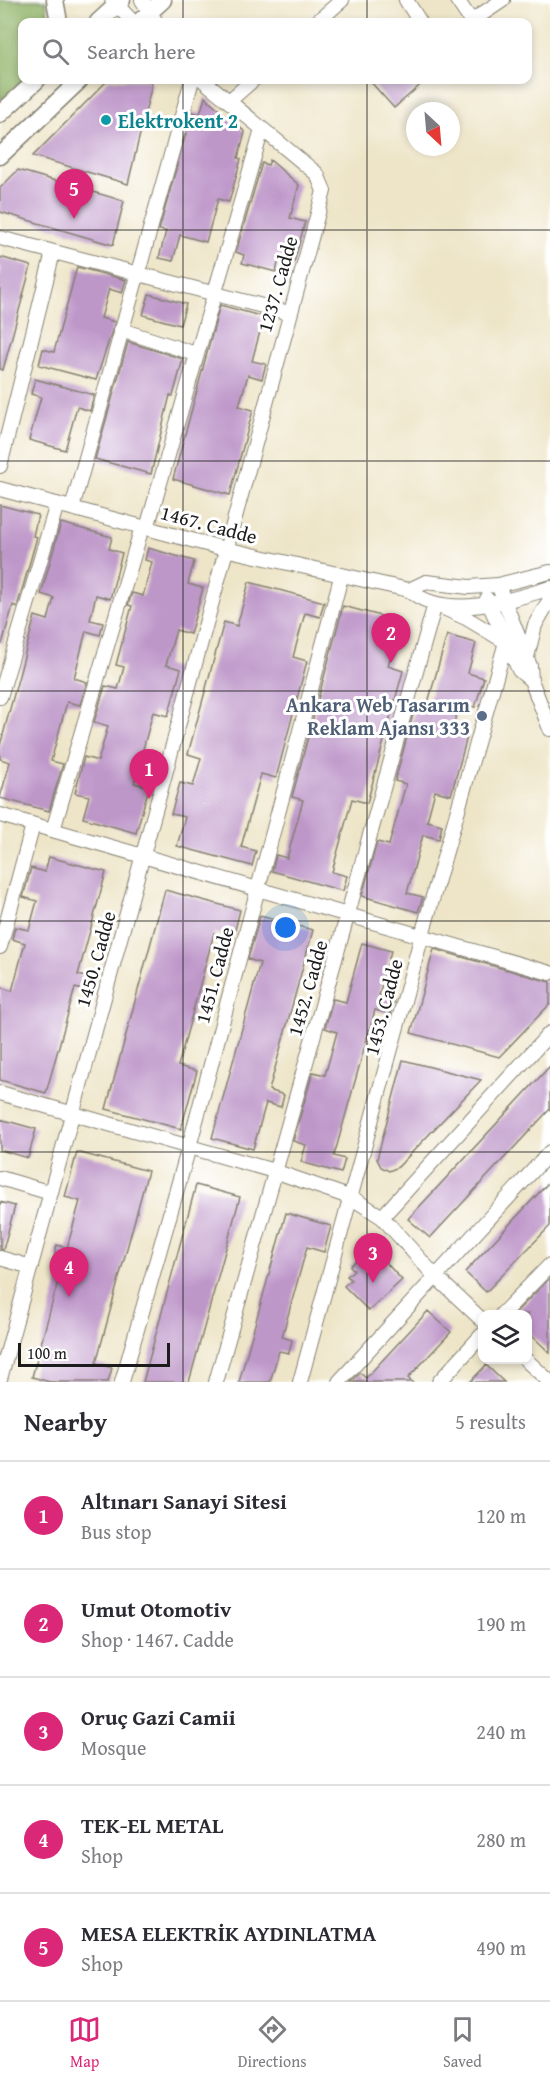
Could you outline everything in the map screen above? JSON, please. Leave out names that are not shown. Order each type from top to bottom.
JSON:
[{"type":"main road","points":[[55,0],[58,18]]},
{"type":"main road","points":[[102,18],[117,2]]},
{"type":"main road","points":[[0,114],[33,84]]},
{"type":"main road","points":[[0,156],[76,84]]},
{"type":"street","points":[[322,18],[342,0]]},
{"type":"street","points":[[406,0],[417,18]]},
{"type":"street","points":[[457,0],[468,18]]},
{"type":"street","points":[[477,18],[503,0]]},
{"type":"street","points":[[117,2],[130,18]]},
{"type":"street","points":[[72,508],[191,84]]},
{"type":"street","name":"1237. Cadde","points":[[208,84],[317,174],[324,191],[225,549]]},
{"type":"street","points":[[229,101],[248,84]]},
{"type":"street","points":[[53,830],[145,528],[262,129]]},
{"type":"street","points":[[0,238],[289,313]]},
{"type":"street","points":[[0,466],[53,252]]},
{"type":"street","points":[[121,330],[196,354]]},
{"type":"street","name":"1467. Cadde","points":[[0,489],[225,549],[409,591],[420,600],[435,604],[505,603],[550,588]]},
{"type":"street","points":[[0,697],[57,504]]},
{"type":"street","name":"1450. Cadde","points":[[0,1379],[2,1360],[31,1267],[225,549]]},
{"type":"street","name":"1467. Cadde","points":[[409,591],[426,582],[498,585],[550,572]]},
{"type":"street","name":"1451. Cadde","points":[[122,1382],[189,1147],[340,577]]},
{"type":"street","points":[[498,585],[527,657],[531,680],[550,729]]},
{"type":"street","points":[[481,586],[519,670],[531,680]]},
{"type":"street","points":[[527,657],[535,625],[550,599]]},
{"type":"street","points":[[435,604],[472,621],[506,642]]},
{"type":"street","name":"1452. Cadde","points":[[216,1382],[435,604]]},
{"type":"street","name":"1453. Cadde","points":[[300,1382],[422,935],[506,642]]},
{"type":"street","points":[[0,815],[550,973]]},
{"type":"street","points":[[0,946],[33,825]]},
{"type":"street","points":[[382,1217],[550,1033]]},
{"type":"street","points":[[0,1093],[274,1171],[352,1198],[382,1217],[434,1275],[478,1315]]},
{"type":"street","points":[[339,1382],[434,1275],[550,1152]]},
{"type":"street","points":[[0,1178],[51,1193]]},
{"type":"street","points":[[0,1258],[31,1267]]},
{"type":"street","points":[[506,1310],[550,1264]]},
{"type":"street","points":[[439,1382],[478,1340]]},
{"type":"street","points":[[531,1364],[550,1382]]},
{"type":"green space","points":[[0,0],[46,0],[48,18],[18,18],[19,84],[0,102]]},
{"type":"building","name":"Elektrokent 2","points":[[104,84],[152,84],[128,184],[33,156]]},
{"type":"building","points":[[373,84],[421,84],[394,108]]},
{"type":"building","points":[[205,97],[245,132],[238,158],[241,159],[229,202],[218,199],[206,242],[180,235],[173,261],[159,258],[166,231],[159,230],[192,112],[200,114]]},
{"type":"building","points":[[270,160],[299,185],[290,218],[305,222],[294,263],[279,259],[276,272],[242,263],[244,255],[236,252],[262,163],[268,165]]},
{"type":"building","points":[[18,170],[124,201],[113,245],[0,212],[0,188]]},
{"type":"building","points":[[0,257],[31,266],[3,370],[0,369]]},
{"type":"building","points":[[77,267],[126,280],[122,293],[109,289],[101,318],[115,322],[96,380],[39,365],[43,349],[54,352]]},
{"type":"building","points":[[149,294],[186,304],[180,325],[143,315]]},
{"type":"building","points":[[220,305],[264,317],[252,361],[266,364],[262,379],[248,375],[239,406],[253,410],[230,495],[173,479]]},
{"type":"building","points":[[128,342],[183,359],[173,396],[170,395],[151,474],[95,459]]},
{"type":"building","points":[[35,379],[94,395],[90,411],[77,407],[65,450],[29,440],[41,397],[31,394]]},
{"type":"building","points":[[0,505],[38,515],[33,536],[37,537],[17,607],[13,605],[2,644],[0,643]]},
{"type":"building","points":[[61,523],[112,537],[109,549],[122,553],[110,599],[96,595],[90,620],[103,623],[100,635],[86,631],[74,678],[87,682],[80,705],[67,702],[51,761],[63,764],[49,811],[0,798],[10,762],[0,759],[0,746],[35,616],[48,620],[54,598],[41,594]]},
{"type":"building","points":[[148,548],[194,561],[188,584],[203,588],[190,634],[176,630],[166,665],[181,669],[168,716],[153,712],[134,783],[149,787],[136,833],[83,818],[89,796],[75,793],[84,757],[98,761],[108,726],[94,722],[105,686],[118,689],[124,667],[116,665],[132,606],[128,605],[132,593],[143,596],[152,562],[145,560]]},
{"type":"building","points":[[249,582],[324,602],[320,617],[305,613],[293,657],[307,661],[276,778],[261,774],[241,847],[256,851],[252,866],[177,846],[185,817],[171,814],[180,783],[193,786],[201,758],[188,754],[224,622],[237,626]]},
{"type":"building","points":[[343,606],[400,621],[388,666],[403,671],[367,803],[352,799],[332,872],[347,876],[343,891],[272,871],[276,855],[287,858],[303,800],[292,797]]},
{"type":"building","points":[[447,635],[476,643],[468,673],[484,678],[475,707],[460,703],[451,732],[467,737],[451,795],[435,791],[427,821],[442,825],[439,839],[423,835],[407,893],[423,897],[418,912],[362,896],[377,842],[389,845],[406,784],[395,781],[415,707],[426,710]]},
{"type":"building","points":[[49,857],[106,872],[78,975],[93,979],[90,992],[75,988],[46,1093],[0,1080],[0,987],[12,991],[25,943],[12,939],[15,927],[29,930],[37,901],[23,897],[31,868],[45,872]]},
{"type":"building","points":[[165,890],[240,910],[233,938],[214,933],[178,1066],[197,1071],[181,1129],[106,1109]]},
{"type":"building","points":[[260,916],[313,930],[269,1090],[284,1095],[281,1107],[266,1103],[253,1149],[212,1138],[260,963],[248,959]]},
{"type":"building","points":[[362,943],[391,951],[379,995],[394,1000],[390,1014],[375,1010],[334,1156],[345,1159],[341,1173],[301,1162],[306,1145],[293,1141],[313,1072],[325,1075],[337,1032],[325,1028],[333,999],[346,1002]]},
{"type":"building","points":[[434,949],[550,982],[550,1004],[499,1057],[411,1033]]},
{"type":"building","points":[[403,1060],[481,1080],[398,1167],[389,1171],[381,1167],[377,1159]]},
{"type":"building","points":[[550,1066],[550,1109],[430,1238],[408,1219]]},
{"type":"building","points":[[0,1119],[36,1129],[28,1158],[0,1150]]},
{"type":"building","points":[[77,1152],[148,1171],[96,1363],[112,1368],[108,1382],[50,1382],[32,1377],[64,1259],[54,1257],[57,1245],[67,1248],[80,1201],[65,1197]]},
{"type":"building","points":[[550,1181],[550,1226],[486,1292],[465,1272]]},
{"type":"building","points":[[196,1185],[240,1197],[189,1382],[143,1382]]},
{"type":"building","points":[[0,1202],[15,1206],[3,1250],[0,1249]]},
{"type":"building","points":[[286,1213],[331,1226],[324,1252],[307,1247],[282,1337],[292,1340],[289,1353],[279,1351],[270,1382],[239,1382]]},
{"type":"building","points":[[378,1254],[402,1280],[369,1311],[344,1286],[351,1280],[347,1276],[354,1270],[350,1266],[358,1259],[361,1263],[368,1256],[372,1260]]},
{"type":"building","points":[[550,1278],[550,1353],[532,1336],[532,1310],[518,1310]]},
{"type":"building","points":[[428,1311],[451,1332],[408,1378],[412,1382],[351,1382],[360,1373],[366,1378]]},
{"type":"building","points":[[486,1365],[504,1382],[470,1382]]},
{"type":"place","name":"Elektrokent 2","points":[[106,120]]},
{"type":"place","name":"MESA ELEKTRİK AYDINLATMA","points":[[74,219]]},
{"type":"place","name":"Umut Otomotiv","points":[[391,663]]},
{"type":"place","name":"Ankara Web Tasarım Reklam Ajansı 333","points":[[482,716]]},
{"type":"place","name":"Altınarı Sanayi Sitesi","points":[[149,799]]},
{"type":"place","name":"Oruç Gazi Camii","points":[[373,1283]]},
{"type":"place","name":"TEK-EL METAL","points":[[69,1297]]}]
